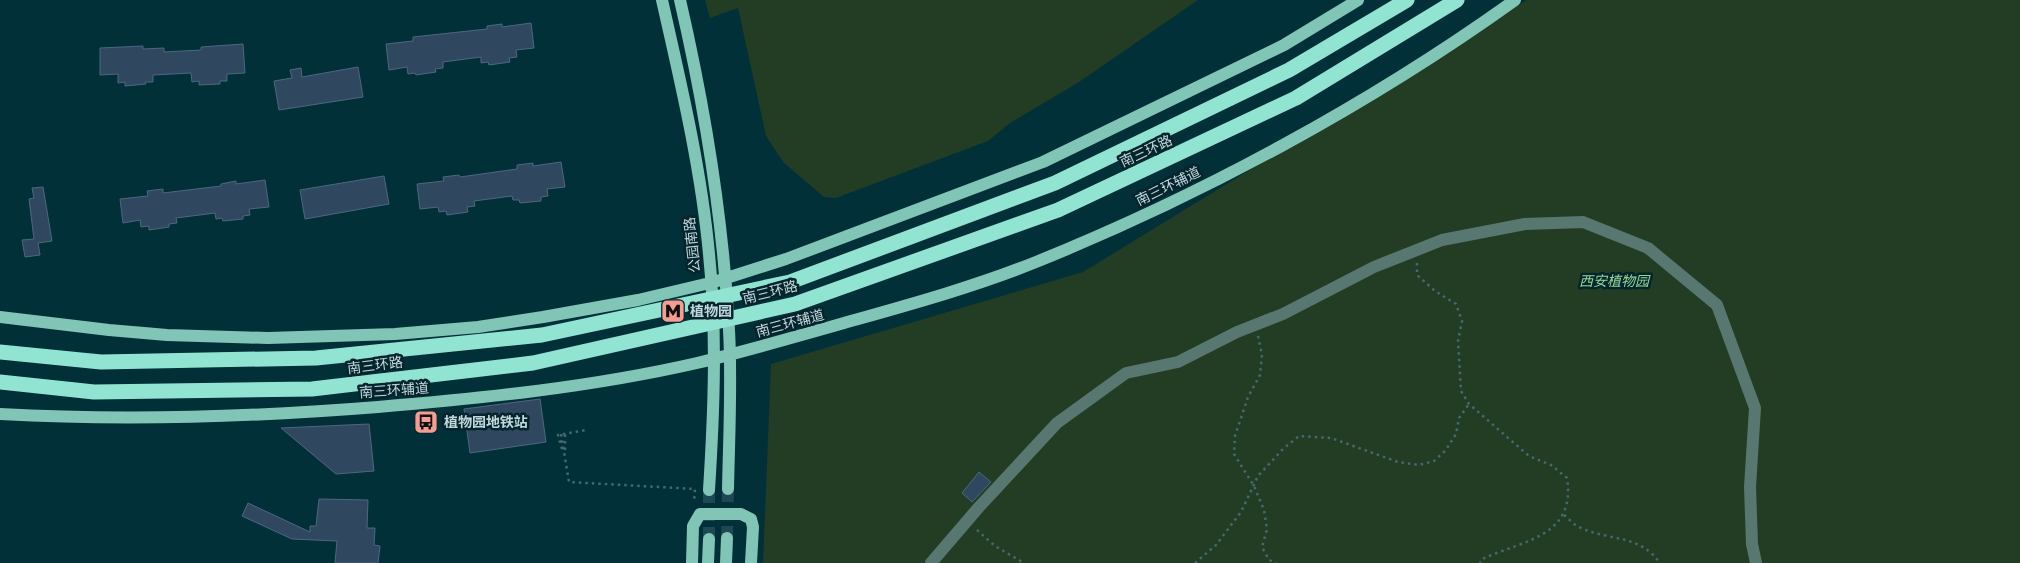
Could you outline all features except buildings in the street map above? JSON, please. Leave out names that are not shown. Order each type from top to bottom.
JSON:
[{"type":"highway","name":"南三环路","points":[[0,352],[102,362],[316,358],[542,335],[790,282],[1055,183],[1289,70],[1407,0]]},
{"type":"highway","name":"南三环路","points":[[0,382],[94,392],[312,389],[533,363],[795,304],[1058,210],[1296,98],[1458,0]]},
{"type":"main road","points":[[661,0],[714,282]]},
{"type":"main road","name":"公园南路","points":[[661,0],[698,172],[709,253],[713,309],[714,368],[709,490]]},
{"type":"main road","points":[[680,0],[690,40],[710,157],[724,257],[730,331],[731,401],[728,489]]},
{"type":"main road","points":[[688,0],[694,27],[730,277]]},
{"type":"main road","points":[[0,317],[167,335],[285,338],[395,334],[478,326],[543,317],[638,300],[714,282],[786,259],[1043,162],[1284,46],[1358,0]]},
{"type":"main road","name":"南三环辅道","points":[[0,414],[122,418],[246,416],[484,398],[547,390],[631,375],[694,363],[768,345],[878,314],[1033,263],[1173,201],[1270,152],[1382,87],[1479,26],[1515,0]]},
{"type":"main road","points":[[692,563],[693,526],[697,517],[704,513],[741,514],[751,519],[753,527],[751,563]]},
{"type":"main road","points":[[726,563],[727,538]]},
{"type":"main road","points":[[708,563],[709,539]]},
{"type":"lane","points":[[931,563],[1057,423],[1126,373],[1178,362],[1283,314],[1374,267],[1442,240],[1525,224],[1583,222],[1648,248],[1717,305],[1754,408],[1750,486],[1752,544],[1756,563]]},
{"type":"path","points":[[1417,249],[1417,274],[1434,292],[1456,304],[1462,321],[1458,341],[1461,390],[1469,404],[1529,456],[1551,464],[1567,478],[1569,494],[1564,515],[1554,528],[1530,540],[1482,559],[1480,563]]},
{"type":"path","points":[[1254,326],[1260,341],[1262,354],[1260,375],[1248,397],[1235,436],[1234,454],[1254,486],[1264,510],[1267,529],[1262,547],[1269,560],[1276,563]]},
{"type":"path","points":[[1195,563],[1216,545],[1241,512],[1258,476],[1283,449],[1299,436],[1331,438],[1398,462],[1419,465],[1434,461],[1446,450],[1456,434],[1459,418],[1469,404]]},
{"type":"path","points":[[564,452],[563,444],[558,435],[586,430]]},
{"type":"path","points":[[563,434],[569,482],[695,488],[693,526]]},
{"type":"path","points":[[1564,515],[1578,527],[1638,543],[1652,552],[1660,563]]},
{"type":"path","points":[[967,521],[995,546],[1024,563]]},
{"type":"green space","points":[[705,0],[1198,0],[1079,82],[1010,123],[988,141],[836,198],[824,197],[783,162],[766,136],[738,8],[710,18]]},
{"type":"green space","name":"西安植物园","points":[[1527,0],[2020,0],[2020,563],[763,563],[771,364],[1083,272]]},
{"type":"tunnel","points":[[727,538],[728,489]]},
{"type":"tunnel","points":[[709,490],[709,539]]},
{"type":"place","name":"植物园","points":[[673,311]]},
{"type":"place","name":"植物园地铁站","points":[[426,422]]}]
